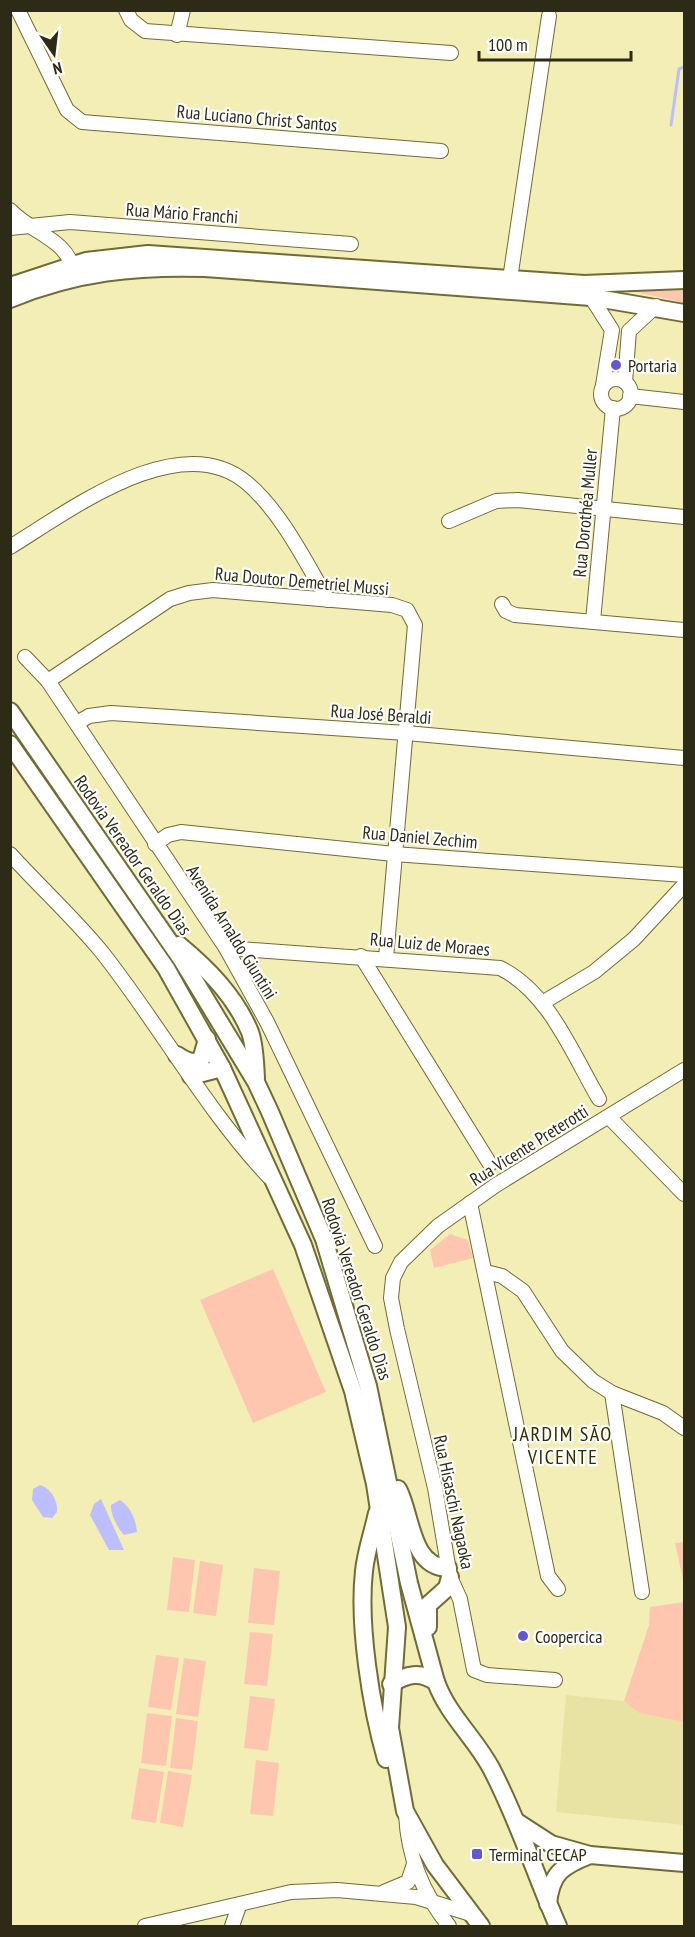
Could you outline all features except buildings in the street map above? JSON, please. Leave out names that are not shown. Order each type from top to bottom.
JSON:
[{"type":"main road","points":[[10,286],[148,254],[584,284],[684,279]]},
{"type":"main road","points":[[10,299],[74,271],[150,267],[205,268],[591,297],[656,306],[684,313]]},
{"type":"main road","name":"Rodovia Vereador Geraldo Dias","points":[[10,711],[163,932],[259,1089],[288,1152],[324,1239],[368,1386],[409,1583],[436,1682],[441,1696],[490,1767],[558,1926]]},
{"type":"main road","name":"Rodovia Vereador Geraldo Dias","points":[[10,744],[140,927],[207,1039],[303,1245],[353,1391],[379,1506],[397,1627],[391,1684],[390,1728],[400,1790],[406,1812],[422,1846],[476,1920]]},
{"type":"main road","points":[[163,932],[245,1004],[259,1089],[245,1101],[235,1098]]},
{"type":"main road","points":[[177,1056],[195,1063],[201,1060],[207,1039]]},
{"type":"main road","points":[[190,1076],[222,1068]]},
{"type":"main road","points":[[254,1139],[269,1136],[276,1139],[288,1152]]},
{"type":"main road","points":[[388,1480],[403,1498],[417,1546],[424,1557],[449,1573],[447,1588],[428,1605],[428,1648]]},
{"type":"main road","points":[[379,1506],[364,1572],[364,1629],[378,1734],[386,1763],[400,1790]]},
{"type":"main road","points":[[391,1684],[412,1674],[427,1676],[436,1682]]},
{"type":"main road","points":[[515,1821],[551,1844],[590,1855],[684,1863]]},
{"type":"main road","points":[[548,1905],[551,1884],[556,1875],[564,1867],[590,1855]]},
{"type":"street","name":"Rua Luciano Christ Santos","points":[[18,10],[71,115],[86,123],[441,151]]},
{"type":"street","points":[[177,35],[183,10]]},
{"type":"street","points":[[128,15],[145,31],[177,35],[451,53]]},
{"type":"street","points":[[510,279],[549,16]]},
{"type":"street","points":[[10,210],[60,246],[74,271]]},
{"type":"street","name":"Rua Mário Franchi","points":[[10,228],[70,222],[351,244]]},
{"type":"street","points":[[591,297],[612,330],[602,400],[613,408],[624,406],[630,396]]},
{"type":"street","points":[[630,396],[625,382],[629,331],[656,306]]},
{"type":"street","points":[[612,330],[629,331]]},
{"type":"street","points":[[603,385],[611,379],[625,382]]},
{"type":"street","points":[[630,396],[684,402]]},
{"type":"street","name":"Rua Dorothéa Muller","points":[[593,621],[613,408]]},
{"type":"street","points":[[10,547],[131,477],[167,467],[206,464],[229,471],[248,483],[297,548],[328,600]]},
{"type":"street","points":[[449,521],[496,501],[518,500],[684,517]]},
{"type":"street","name":"Rua Doutor Demetriel Mussi","points":[[48,681],[170,599],[189,592],[213,590],[392,605],[407,610],[415,624],[386,958]]},
{"type":"street","points":[[502,604],[506,611],[515,615],[684,630]]},
{"type":"street","name":"Avenida Arnaldo Giuntini","points":[[25,657],[48,681],[226,948],[245,1004],[267,1022],[375,1246]]},
{"type":"street","name":"Rua José Beraldi","points":[[77,723],[89,716],[111,712],[684,758]]},
{"type":"street","name":"Rua Daniel Zechim","points":[[155,844],[168,835],[181,832],[394,854],[684,875]]},
{"type":"street","points":[[10,854],[100,950],[252,1159],[276,1185]]},
{"type":"street","points":[[543,1003],[594,972],[634,939],[684,885]]},
{"type":"street","name":"Rua Luiz de Moraes","points":[[226,948],[500,968],[518,977],[543,1003],[599,1099]]},
{"type":"street","points":[[361,957],[490,1164]]},
{"type":"street","points":[[250,1032],[267,1022]]},
{"type":"street","name":"Rua Vicente Preterotti","points":[[401,1262],[438,1226],[470,1203],[684,1070]]},
{"type":"street","points":[[609,1117],[684,1194]]},
{"type":"street","points":[[470,1203],[548,1576],[558,1589]]},
{"type":"street","name":"Rua Hisaschi Nagaoka","points":[[401,1262],[393,1278],[391,1298],[435,1488],[449,1573],[460,1599],[474,1670],[487,1675],[555,1680]]},
{"type":"street","points":[[486,1272],[502,1276],[523,1291],[562,1351],[594,1381],[612,1394],[663,1413],[684,1428]]},
{"type":"street","points":[[612,1394],[642,1592]]},
{"type":"street","points":[[406,1812],[408,1843],[414,1864],[429,1900],[449,1926]]},
{"type":"street","points":[[376,1893],[400,1887],[408,1882],[414,1864]]},
{"type":"street","points":[[145,1926],[239,1906],[291,1892],[376,1893],[429,1900],[476,1920]]},
{"type":"street","points":[[232,1926],[239,1906]]},
{"type":"shaded area","points":[[684,288],[684,303],[632,291]]},
{"type":"shaded area","points":[[450,1234],[468,1240],[473,1258],[434,1268],[430,1250]]},
{"type":"shaded area","points":[[273,1269],[326,1392],[253,1423],[200,1300]]},
{"type":"shaded area","points":[[684,1542],[684,1584],[675,1543]]},
{"type":"shaded area","points":[[173,1557],[195,1560],[189,1612],[167,1610]]},
{"type":"shaded area","points":[[200,1561],[223,1565],[216,1616],[193,1613]]},
{"type":"shaded area","points":[[254,1568],[280,1571],[274,1625],[248,1623]]},
{"type":"shaded area","points":[[684,1602],[684,1722],[639,1713],[624,1701],[649,1625],[650,1607]]},
{"type":"shaded area","points":[[250,1632],[273,1634],[267,1686],[244,1684]]},
{"type":"shaded area","points":[[156,1655],[179,1658],[171,1710],[148,1707]]},
{"type":"shaded area","points":[[184,1658],[206,1661],[198,1717],[176,1714]]},
{"type":"shaded area","points":[[566,1695],[624,1701],[639,1713],[684,1722],[684,1825],[556,1812]]},
{"type":"shaded area","points":[[250,1696],[275,1699],[268,1751],[244,1748]]},
{"type":"shaded area","points":[[147,1713],[172,1716],[166,1766],[141,1763]]},
{"type":"shaded area","points":[[176,1718],[198,1721],[192,1770],[170,1768]]},
{"type":"shaded area","points":[[256,1760],[279,1763],[273,1816],[250,1814]]},
{"type":"shaded area","points":[[139,1768],[164,1772],[156,1823],[131,1819]]},
{"type":"shaded area","points":[[168,1771],[192,1775],[183,1827],[160,1823]]},
{"type":"water","points":[[40,1485],[51,1492],[55,1500],[57,1512],[52,1518],[43,1517],[32,1500],[33,1489]]},
{"type":"water","points":[[101,1499],[124,1550],[109,1550],[90,1515],[94,1504]]},
{"type":"water","points":[[120,1500],[132,1514],[137,1532],[124,1535],[117,1525],[111,1505]]},
{"type":"waterway","points":[[671,125],[679,69],[684,67]]},
{"type":"place","name":"Portaria","points":[[616,365]]},
{"type":"place","name":"Coopercica","points":[[523,1636]]},
{"type":"place","name":"Terminal CECAP","points":[[477,1854]]},
{"type":"district","name":"JARDIM SÃO VICENTE","points":[[563,1446]]}]
